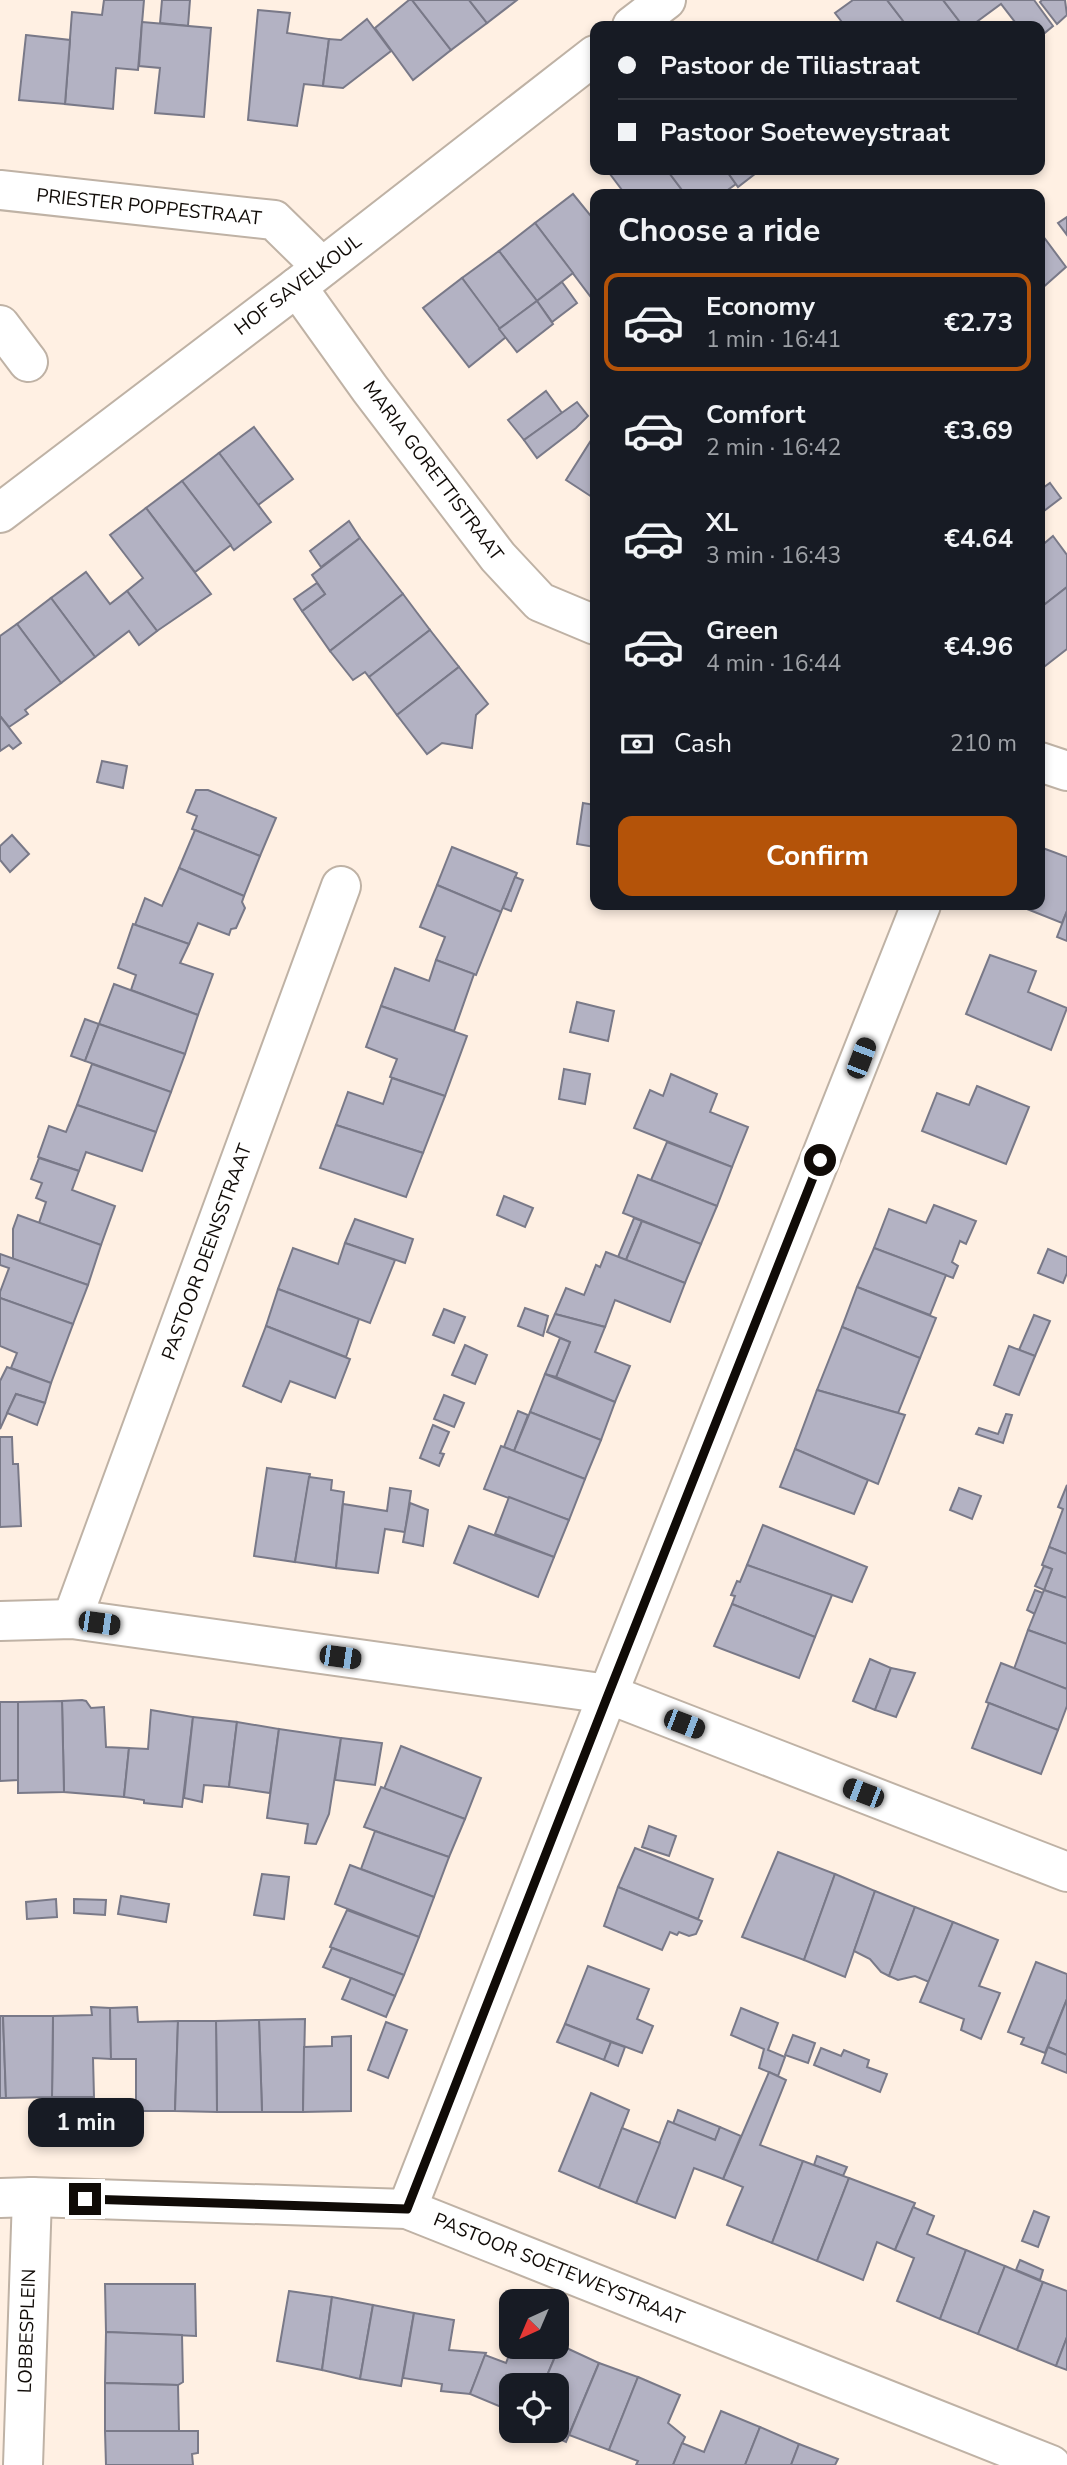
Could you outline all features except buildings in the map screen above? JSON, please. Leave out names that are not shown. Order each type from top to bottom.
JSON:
[{"type":"street","points":[[639,21],[666,0]]},
{"type":"street","name":"HOF SAVELKOUL","points":[[0,513],[590,59]]},
{"type":"street","name":"PRIESTER POPPESTRAAT","points":[[0,190],[274,220],[309,277]]},
{"type":"street","name":"MARIA GORETTISTRAAT","points":[[309,277],[370,389],[498,557],[540,602],[590,623]]},
{"type":"street","points":[[0,325],[28,362]]},
{"type":"street","points":[[1045,764],[1067,771]]},
{"type":"street","name":"PASTOOR DEENSSTRAAT","points":[[72,1619],[341,886]]},
{"type":"street","points":[[407,2209],[920,910]]},
{"type":"street","points":[[0,1621],[72,1619],[608,1695],[1067,1872]]},
{"type":"street","name":"PASTOOR SOETEWEYSTRAAT","points":[[16,2197],[407,2209],[1051,2465]]},
{"type":"street","name":"LOBBESPLEIN","points":[[16,2197],[23,2465]]},
{"type":"route","points":[[85,2199],[407,2209],[820,1160]]}]
